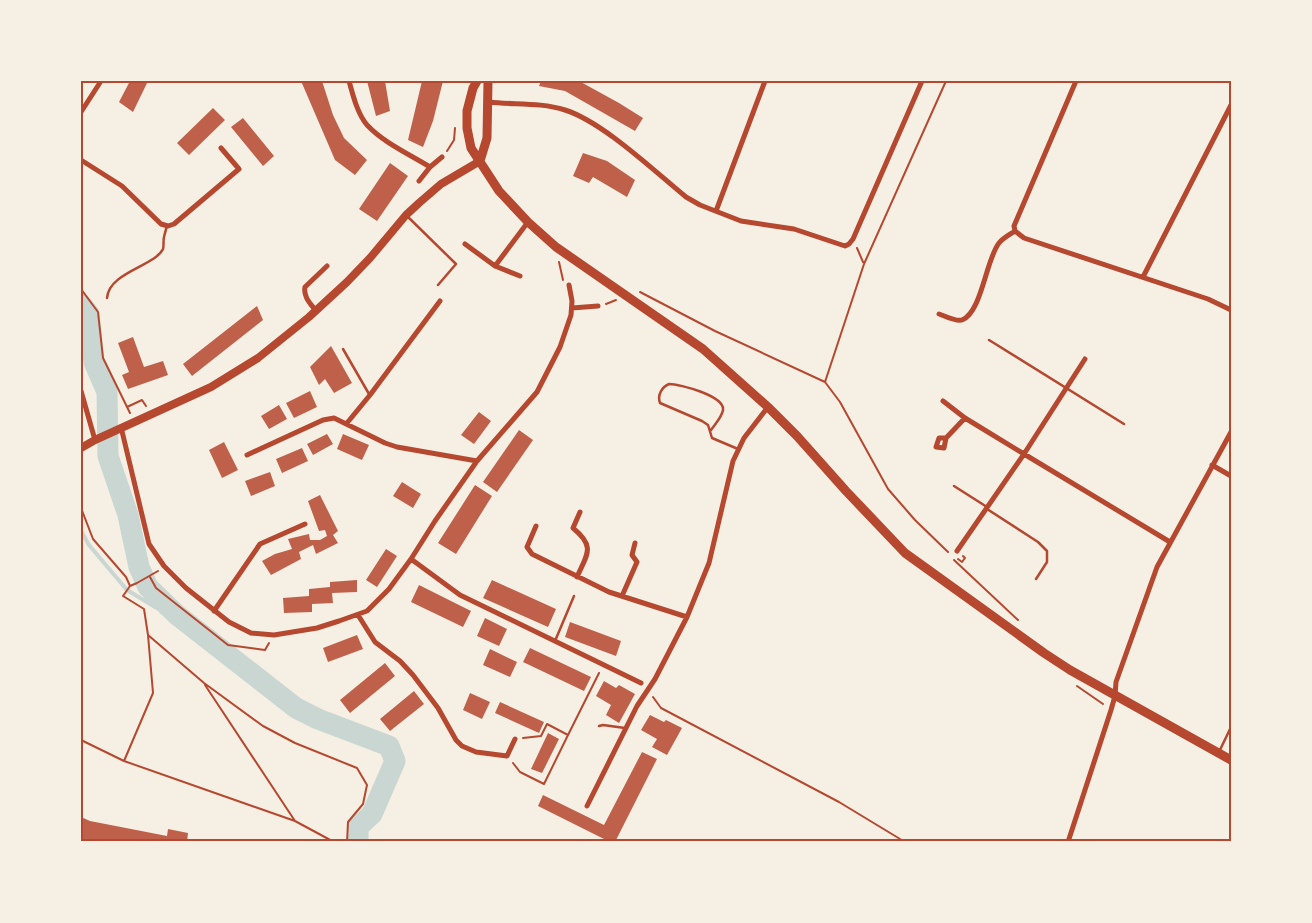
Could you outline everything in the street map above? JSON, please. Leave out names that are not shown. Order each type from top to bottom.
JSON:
[{"type":"highway","points":[[477,81],[473,88],[467,112],[467,128],[471,148],[499,191],[528,222],[556,247],[703,349],[768,407],[797,436],[905,553],[1044,654],[1115,696],[1231,760]]},
{"type":"highway","points":[[480,161],[487,138],[488,81]]},
{"type":"main road","points":[[81,448],[230,376],[282,340],[316,311],[370,258],[406,215],[441,184],[480,161]]},
{"type":"street","points":[[81,112],[101,81]]},
{"type":"street","points":[[349,81],[355,102],[367,124],[389,142],[430,167]]},
{"type":"street","points":[[716,211],[765,81]]},
{"type":"street","points":[[488,102],[554,107],[574,114],[621,144],[686,197],[741,221],[794,229],[840,245],[849,244],[854,239],[922,81]]},
{"type":"street","points":[[1076,81],[1014,226],[1015,231],[1024,238],[1208,298],[1231,310]]},
{"type":"street","points":[[1143,277],[1231,105]]},
{"type":"street","points":[[81,160],[122,186],[161,224],[168,226],[174,224],[239,168],[221,148]]},
{"type":"street","points":[[419,181],[430,167],[442,157]]},
{"type":"street","points":[[495,266],[528,222]]},
{"type":"street","points":[[940,314],[959,321],[972,311],[995,248],[1002,240],[1015,231]]},
{"type":"street","points":[[465,244],[495,266],[520,276]]},
{"type":"street","points":[[316,311],[307,299],[304,291],[305,287],[327,266]]},
{"type":"street","points":[[121,428],[149,544],[174,577],[214,611],[230,622],[251,632],[274,635],[317,628],[358,615],[366,611],[381,598],[411,559],[477,461],[537,392],[560,347],[570,321],[572,308],[569,287]]},
{"type":"street","points":[[347,423],[440,301]]},
{"type":"street","points":[[572,308],[598,306]]},
{"type":"street","points":[[957,551],[1024,454],[1085,359]]},
{"type":"street","points":[[81,391],[95,440]]},
{"type":"street","points":[[943,401],[965,418],[1170,542]]},
{"type":"street","points":[[587,806],[625,728],[637,706],[649,691],[687,617],[709,562],[730,468],[738,449],[754,424],[768,407]]},
{"type":"street","points":[[247,455],[322,420],[334,418],[397,447],[477,461]]},
{"type":"street","points":[[946,438],[965,418]]},
{"type":"street","points":[[1068,842],[1111,710],[1116,682],[1157,567],[1231,432]]},
{"type":"street","points":[[1212,466],[1231,476]]},
{"type":"street","points":[[577,577],[588,548],[583,537],[573,528],[580,512]]},
{"type":"street","points":[[214,611],[260,544],[305,524]]},
{"type":"street","points":[[536,526],[528,542],[528,551],[608,592],[687,617]]},
{"type":"street","points":[[622,596],[636,562],[632,555],[635,543]]},
{"type":"street","points":[[411,559],[460,595],[641,683]]},
{"type":"street","points":[[358,615],[375,642],[400,661],[413,675],[438,708],[456,740],[462,746],[476,752],[507,756],[515,739]]},
{"type":"lane","points":[[406,215],[456,264],[438,284]]},
{"type":"lane","points":[[107,298],[109,288],[113,284],[163,249],[164,236],[168,226]]},
{"type":"lane","points":[[989,340],[1124,424]]},
{"type":"lane","points":[[343,348],[370,395]]},
{"type":"lane","points":[[711,430],[723,410],[723,404],[719,400],[714,396],[679,384],[665,386],[659,397],[660,403],[702,421],[711,430],[712,438],[738,449]]},
{"type":"lane","points":[[954,486],[1038,542],[1047,551],[1047,562],[1036,579]]},
{"type":"lane","points":[[554,642],[574,596]]},
{"type":"lane","points":[[641,683],[649,691]]},
{"type":"lane","points":[[599,726],[625,728]]},
{"type":"lane","points":[[1218,753],[1231,727]]},
{"type":"path","points":[[825,382],[864,264],[946,81]]},
{"type":"path","points":[[442,157],[454,140],[455,128]]},
{"type":"path","points":[[854,239],[864,264]]},
{"type":"path","points":[[556,247],[564,289],[569,287]]},
{"type":"path","points":[[81,290],[98,312],[103,358],[130,414]]},
{"type":"path","points":[[640,292],[715,331],[825,382],[840,402],[888,489],[915,520],[1020,623]]},
{"type":"path","points":[[598,306],[611,303],[624,294]]},
{"type":"path","points":[[126,406],[142,400],[146,407]]},
{"type":"path","points":[[81,508],[94,539],[126,577],[130,586]]},
{"type":"path","points":[[124,761],[153,693],[144,609],[123,596],[130,586],[150,577],[156,588],[228,645],[265,650],[274,635]]},
{"type":"path","points":[[148,635],[204,683],[263,726],[295,743],[357,768],[367,785],[363,804],[348,822],[347,842]]},
{"type":"path","points":[[507,756],[520,772],[544,784],[603,664]]},
{"type":"path","points":[[204,683],[295,820]]},
{"type":"path","points":[[1076,687],[1111,710]]},
{"type":"path","points":[[649,691],[660,708],[839,802],[905,842]]},
{"type":"path","points":[[515,739],[541,736],[547,724],[568,736]]},
{"type":"path","points":[[81,740],[124,761],[295,820],[334,842]]},
{"type":"building","points":[[130,81],[148,81],[133,112],[119,102]]},
{"type":"building","points":[[301,81],[322,81],[333,115],[344,138],[367,160],[355,175],[335,160]]},
{"type":"building","points":[[367,81],[385,81],[390,111],[376,116]]},
{"type":"building","points":[[422,81],[443,81],[433,121],[423,147],[408,140]]},
{"type":"building","points":[[541,81],[579,81],[643,118],[635,131],[565,91],[539,86]]},
{"type":"building","points":[[213,108],[225,120],[189,155],[177,143]]},
{"type":"building","points":[[243,118],[274,156],[263,166],[231,127]]},
{"type":"building","points":[[583,153],[607,161],[635,180],[627,197],[593,177],[589,183],[573,176]]},
{"type":"building","points":[[390,163],[408,176],[377,221],[359,209]]},
{"type":"building","points":[[257,306],[263,320],[192,376],[183,364]]},
{"type":"building","points":[[133,337],[144,367],[163,361],[168,375],[128,389],[122,375],[129,372],[118,343]]},
{"type":"building","points":[[331,346],[352,383],[334,393],[325,379],[319,385],[310,367]]},
{"type":"building","points":[[310,391],[317,407],[294,418],[286,403]]},
{"type":"building","points":[[279,405],[287,419],[269,429],[261,416]]},
{"type":"building","points":[[479,412],[491,421],[474,444],[461,435]]},
{"type":"building","points":[[519,430],[533,440],[497,492],[483,482]]},
{"type":"building","points":[[327,434],[333,444],[313,455],[307,444]]},
{"type":"building","points":[[343,434],[369,445],[362,460],[337,449]]},
{"type":"building","points":[[224,442],[238,470],[222,478],[209,450]]},
{"type":"building","points":[[302,448],[308,461],[282,473],[276,459]]},
{"type":"building","points":[[270,472],[275,486],[251,496],[245,481]]},
{"type":"building","points":[[402,482],[421,494],[413,508],[393,496]]},
{"type":"building","points":[[475,485],[492,496],[456,554],[438,543]]},
{"type":"building","points":[[320,495],[338,531],[333,535],[338,543],[316,554],[313,545],[299,552],[301,559],[271,575],[262,561],[275,554],[292,549],[288,539],[309,534],[310,540],[320,540],[327,536],[325,530],[319,531],[308,501]]},
{"type":"building","points":[[386,549],[397,556],[377,587],[366,580]]},
{"type":"building","points":[[357,580],[357,592],[332,593],[333,603],[312,604],[312,612],[284,613],[283,598],[309,596],[309,589],[330,587],[330,582]]},
{"type":"building","points":[[492,580],[556,609],[548,627],[483,598]]},
{"type":"building","points":[[419,585],[471,611],[463,627],[411,602]]},
{"type":"building","points":[[485,618],[507,629],[499,646],[477,636]]},
{"type":"building","points":[[570,622],[621,641],[616,656],[565,637]]},
{"type":"building","points":[[357,635],[363,649],[328,662],[323,648]]},
{"type":"building","points":[[530,648],[591,677],[584,691],[523,662]]},
{"type":"building","points":[[490,649],[517,662],[510,677],[483,665]]},
{"type":"building","points":[[385,663],[395,676],[350,713],[340,700]]},
{"type":"building","points":[[604,681],[616,688],[619,685],[635,694],[619,723],[606,715],[611,705],[596,696]]},
{"type":"building","points":[[414,691],[424,704],[390,731],[380,719]]},
{"type":"building","points":[[470,693],[490,702],[482,719],[463,710]]},
{"type":"building","points":[[500,702],[544,722],[539,733],[495,713]]},
{"type":"building","points":[[650,715],[682,728],[667,755],[652,747],[657,739],[641,730]]},
{"type":"building","points":[[548,733],[559,739],[542,773],[531,769]]},
{"type":"building","points":[[642,752],[657,759],[615,842],[610,842],[538,806],[543,795],[604,825]]},
{"type":"building","points":[[81,817],[90,821],[167,836],[168,829],[188,833],[187,842],[81,842]]},
{"type":"waterway","points":[[81,304],[89,314],[94,362],[107,392],[108,456],[128,515],[139,567],[148,587],[177,615],[296,708],[318,719],[389,746],[395,761],[372,814],[358,827],[358,842]]},
{"type":"waterway","points":[[81,531],[89,545],[127,590],[155,607],[177,615]]}]
